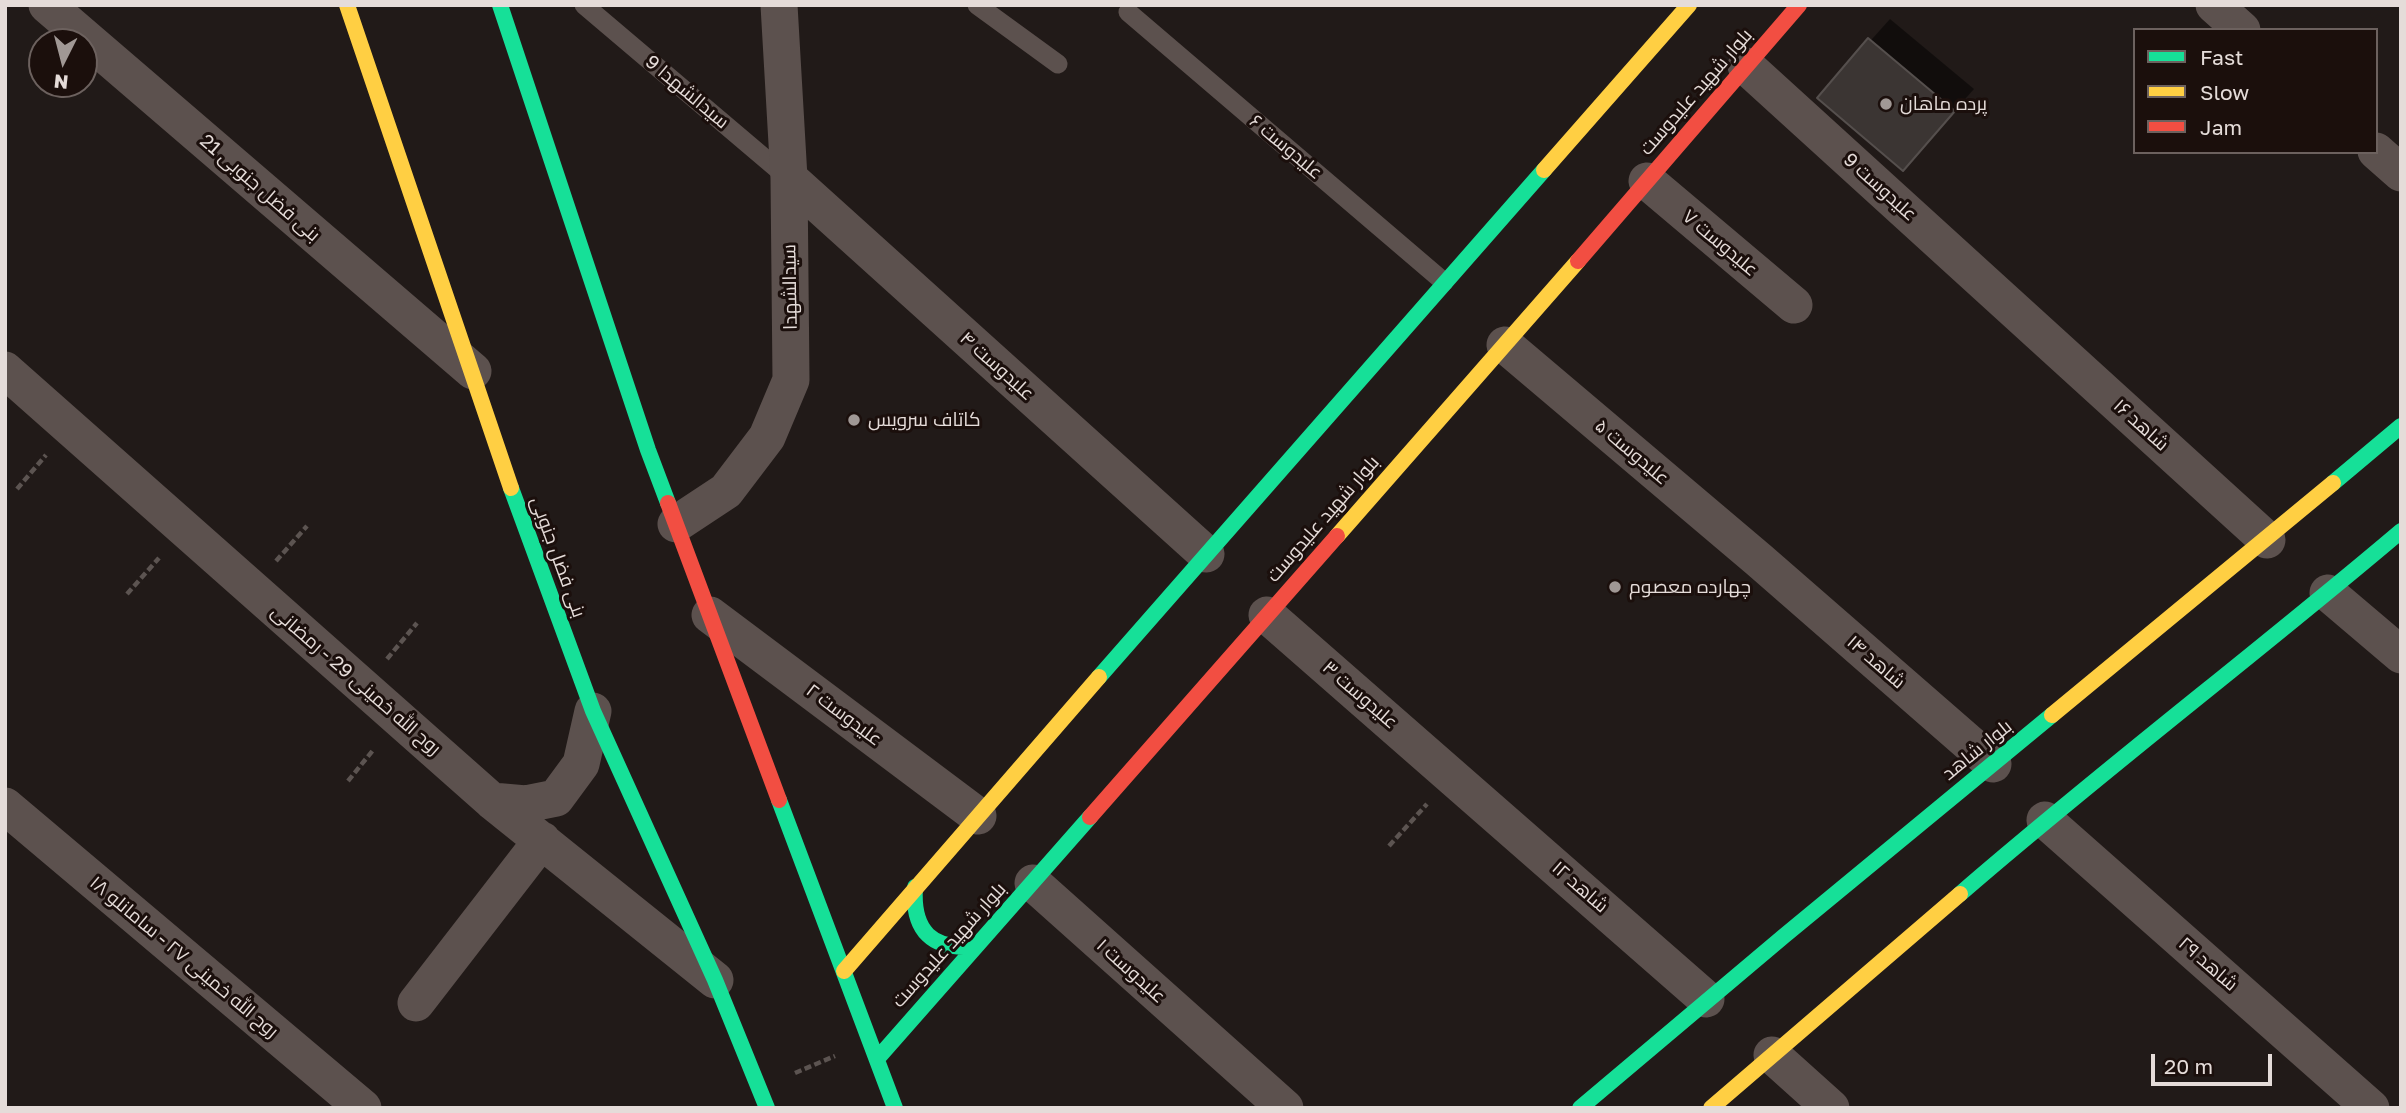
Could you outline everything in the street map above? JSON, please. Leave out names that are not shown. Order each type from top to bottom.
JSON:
[{"type":"main road","name":"بنی فضل جنوبی","points":[[347,5],[526,532],[593,711],[715,980],[767,1108]]},
{"type":"main road","points":[[500,5],[648,450],[895,1108]]},
{"type":"main road","points":[[844,971],[1689,5]]},
{"type":"main road","name":"بلوار شهید علیدوست","points":[[877,1059],[1505,345],[1799,5]]},
{"type":"main road","name":"بلوار شاهد","points":[[1580,1108],[1706,999],[2267,540],[2401,426]]},
{"type":"main road","points":[[1711,1108],[2045,820],[2328,593],[2401,531]]},
{"type":"main road","points":[[915,887],[915,916],[922,930],[932,940],[946,947],[961,949],[975,946]]},
{"type":"street","name":"بنی فضل جنوبی 21","points":[[47,5],[473,372]]},
{"type":"street","name":"سیدالشهدا","points":[[676,524],[726,491],[766,437],[791,380],[789,178],[779,5]]},
{"type":"street","points":[[2214,5],[2240,28]]},
{"type":"street","name":"علیدوست 9","points":[[1746,66],[2014,309]]},
{"type":"street","points":[[2378,153],[2401,173]]},
{"type":"street","name":"علیدوست ۴","points":[[789,178],[1206,554]]},
{"type":"street","name":"علیدوست ۷","points":[[1647,181],[1794,305]]},
{"type":"street","name":"شاهد ۱۶","points":[[2014,309],[2267,540]]},
{"type":"street","name":"علیدوست ۵","points":[[1505,345],[1759,560]]},
{"type":"street","name":"روح الله خمینی 29 - رمضانی","points":[[5,370],[492,801],[715,980]]},
{"type":"street","name":"شاهد ۱۴","points":[[1759,560],[1993,764]]},
{"type":"street","points":[[2328,593],[2401,656]]},
{"type":"street","name":"علیدوست ۲","points":[[710,615],[978,816]]},
{"type":"street","name":"علیدوست ۳","points":[[1267,615],[1453,775]]},
{"type":"street","points":[[492,801],[526,804],[556,798],[580,764],[593,711]]},
{"type":"street","name":"شاهد ۱۲","points":[[1453,775],[1706,999]]},
{"type":"street","name":"روح الله خمینی ۲۷ - سامانلو ۱۸","points":[[5,806],[363,1108]]},
{"type":"street","name":"شاهد ۲۹","points":[[2045,820],[2371,1108]]},
{"type":"street","points":[[416,1003],[542,840]]},
{"type":"street","name":"علیدوست ۱","points":[[1032,883],[1284,1108]]},
{"type":"street","points":[[1772,1055],[1831,1108]]},
{"type":"lane","name":"سیدالشهدا 9","points":[[584,5],[789,178]]},
{"type":"lane","points":[[977,5],[1058,65]]},
{"type":"lane","name":"علیدوست ۶","points":[[1128,12],[1444,282]]},
{"type":"path","points":[[127,594],[185,529]]},
{"type":"path","points":[[1389,846],[1453,775]]},
{"type":"path","points":[[758,1088],[870,1042]]},
{"type":"building","name":"پرده ماهان","points":[[1868,38],[1955,111],[1903,171],[1817,98]]},
{"type":"traffic: fast","points":[[500,5],[668,503]]},
{"type":"traffic: fast","points":[[1099,677],[1544,170]]},
{"type":"traffic: fast","points":[[2333,483],[2401,426]]},
{"type":"traffic: fast","points":[[511,488],[593,711],[715,980],[767,1108]]},
{"type":"traffic: fast","points":[[1960,894],[2401,531]]},
{"type":"traffic: fast","points":[[1580,1108],[2052,715]]},
{"type":"traffic: fast","points":[[779,800],[895,1108]]},
{"type":"traffic: fast","points":[[877,1059],[1090,817]]},
{"type":"traffic: fast","points":[[915,887],[917,915],[928,935],[947,945],[976,946]]},
{"type":"traffic: slow","points":[[347,5],[511,488]]},
{"type":"traffic: slow","points":[[1544,170],[1689,5]]},
{"type":"traffic: slow","points":[[1337,536],[1578,261]]},
{"type":"traffic: slow","points":[[2052,715],[2333,483]]},
{"type":"traffic: slow","points":[[844,971],[1099,677]]},
{"type":"traffic: slow","points":[[1711,1108],[1960,894]]},
{"type":"traffic: jam","points":[[1578,261],[1799,5]]},
{"type":"traffic: jam","points":[[668,503],[779,800]]},
{"type":"traffic: jam","points":[[1090,817],[1337,536]]},
{"type":"place","name":"پرده ماهان","points":[[1886,104]]},
{"type":"place","name":"کاتاف سرویس","points":[[854,420]]},
{"type":"place","name":"چهارده معصوم","points":[[1615,587]]}]
